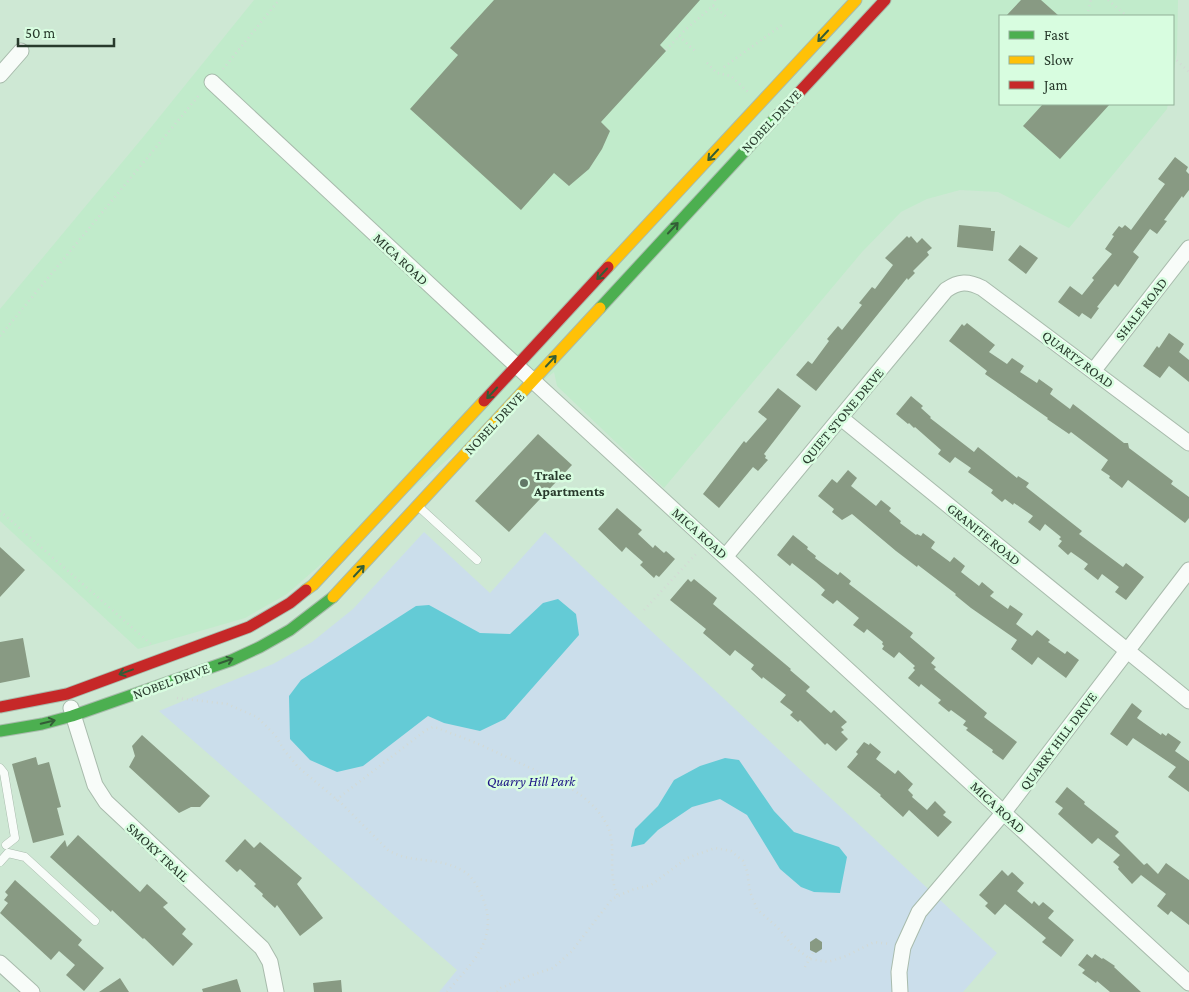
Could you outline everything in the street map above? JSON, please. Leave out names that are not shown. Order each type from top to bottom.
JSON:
[{"type":"street","name":"NOBEL DRIVE","points":[[0,731],[42,724],[72,716],[232,660],[290,630],[329,601],[517,366],[856,0]]},
{"type":"street","name":"NOBEL DRIVE","points":[[0,707],[67,694],[249,627],[290,603],[313,585],[409,499],[533,381],[885,0]]},
{"type":"street","points":[[0,75],[21,51]]},
{"type":"street","name":"MICA ROAD","points":[[212,82],[533,381],[1189,983]]},
{"type":"street","points":[[644,229],[659,243]]},
{"type":"street","name":"SHALE ROAD","points":[[1094,370],[1189,248]]},
{"type":"street","name":"QUARTZ ROAD","points":[[964,282],[982,288],[1189,443]]},
{"type":"street","name":"QUIET STONE DRIVE","points":[[725,556],[946,290],[953,284],[964,282]]},
{"type":"street","name":"GRANITE ROAD","points":[[841,418],[1189,701]]},
{"type":"street","name":"QUARRY HILL DRIVE","points":[[900,992],[898,972],[903,947],[919,912],[1004,812],[1189,570]]},
{"type":"street","points":[[313,585],[329,601]]},
{"type":"street","name":"SMOKY TRAIL","points":[[67,694],[72,716],[95,784],[106,802],[262,948],[270,962],[276,992]]},
{"type":"street","points":[[0,963],[32,992]]},
{"type":"lane","points":[[409,499],[477,560]]},
{"type":"lane","points":[[0,768],[4,773],[15,838],[4,847],[0,862]]},
{"type":"lane","points":[[4,847],[25,857],[95,921]]},
{"type":"path","points":[[223,69],[279,0]]},
{"type":"path","points":[[666,50],[713,6],[715,0]]},
{"type":"path","points":[[1087,15],[1091,0]]},
{"type":"path","points":[[1108,0],[1126,15]]},
{"type":"path","points":[[713,6],[728,18]]},
{"type":"path","points":[[724,67],[782,25]]},
{"type":"path","points":[[679,36],[696,52]]},
{"type":"path","points":[[1174,58],[1189,72]]},
{"type":"path","points":[[706,63],[716,73],[731,76],[748,92]]},
{"type":"path","points":[[0,336],[200,94]]},
{"type":"path","points":[[0,511],[153,646]]},
{"type":"path","points":[[644,610],[696,554]]},
{"type":"path","points":[[172,694],[176,698],[227,704],[257,717],[275,736],[298,767],[336,800],[382,845],[395,854],[415,860],[438,861],[464,870],[475,881],[486,908],[488,929],[485,943],[478,955],[448,992]]},
{"type":"path","points":[[336,800],[426,730],[433,727],[438,728],[486,747],[546,775],[568,786],[584,798],[606,824],[609,832],[612,880],[618,896]]},
{"type":"path","points":[[497,992],[501,988],[553,968],[572,951],[612,898],[650,885],[687,858],[715,848],[731,851],[743,861],[747,871],[750,892],[757,909],[778,928],[793,946],[810,959],[828,962],[846,956],[874,942],[903,947]]},
{"type":"path","points":[[805,967],[814,951]]},
{"type":"shaded area","points":[[254,0],[1178,0],[1177,52],[1174,70],[1174,15],[999,15],[999,105],[1168,105],[1167,109],[1069,228],[998,192],[960,190],[927,199],[901,212],[862,252],[664,488],[557,386],[554,372],[287,594],[245,618],[138,649],[0,521],[0,309]]},
{"type":"green space","name":"Quarry Hill Park","points":[[424,532],[490,593],[545,532],[997,953],[963,992],[439,992],[457,970],[159,711],[273,664],[312,642],[353,609]]},
{"type":"water","points":[[558,599],[576,614],[579,635],[505,719],[480,731],[444,723],[428,716],[363,766],[337,772],[310,760],[290,739],[289,696],[301,680],[416,606],[429,605],[480,633],[510,634],[543,603]]},
{"type":"water","points":[[725,758],[739,760],[774,811],[794,832],[839,847],[847,857],[840,893],[814,892],[801,887],[780,869],[747,815],[720,799],[692,807],[658,830],[644,844],[631,847],[635,829],[658,806],[674,780],[700,766]]},
{"type":"building","points":[[494,0],[700,0],[660,45],[666,51],[601,122],[610,131],[602,149],[589,169],[569,186],[554,173],[521,210],[410,109],[458,55],[450,48]]},
{"type":"building","points":[[1021,0],[1041,0],[1058,15],[1007,15]]},
{"type":"building","points":[[1042,105],[1109,105],[1060,159],[1023,126]]},
{"type":"building","points":[[1175,157],[1188,167],[1186,171],[1189,174],[1189,190],[1183,198],[1182,196],[1164,220],[1167,221],[1157,234],[1150,229],[1133,252],[1139,257],[1118,287],[1115,284],[1097,307],[1099,308],[1091,319],[1082,313],[1079,317],[1058,302],[1070,286],[1082,295],[1094,280],[1092,278],[1112,254],[1105,249],[1114,236],[1112,235],[1119,226],[1122,228],[1125,225],[1131,230],[1165,184],[1158,179]]},
{"type":"building","points":[[959,225],[991,228],[991,231],[995,231],[993,251],[957,247]]},
{"type":"building","points":[[907,236],[909,238],[911,236],[917,243],[922,238],[932,248],[927,252],[929,255],[913,271],[915,273],[908,280],[907,278],[816,391],[796,375],[808,361],[812,364],[829,341],[827,339],[838,326],[842,330],[862,305],[859,303],[872,287],[875,289],[893,265],[885,258]]},
{"type":"building","points":[[1020,245],[1038,258],[1026,274],[1008,260]]},
{"type":"building","points":[[967,323],[995,345],[989,352],[1007,364],[1012,358],[1024,366],[1020,372],[1037,383],[1039,379],[1053,389],[1050,394],[1070,409],[1073,404],[1124,443],[1128,443],[1129,448],[1173,481],[1171,484],[1189,497],[1189,518],[1185,523],[1128,480],[1122,488],[1109,478],[1110,476],[1101,470],[1108,460],[1071,432],[1069,434],[985,374],[987,371],[949,341],[962,324],[964,326]]},
{"type":"building","points":[[1169,333],[1184,344],[1179,352],[1189,360],[1189,382],[1169,366],[1160,378],[1143,366]]},
{"type":"building","points":[[778,388],[801,406],[764,454],[768,460],[758,471],[753,467],[719,508],[703,494],[744,441],[746,443],[767,419],[758,412]]},
{"type":"building","points":[[911,396],[923,406],[921,408],[930,418],[974,452],[978,447],[1017,478],[1018,476],[1029,483],[1026,487],[1082,531],[1079,534],[1123,567],[1126,563],[1144,577],[1126,600],[1115,592],[1119,587],[1102,574],[1098,580],[1084,569],[1088,564],[1071,552],[1068,555],[1058,546],[1062,541],[1059,539],[1061,537],[1045,524],[1040,531],[1028,522],[1033,516],[1014,503],[1013,505],[1005,499],[1002,502],[991,493],[993,490],[968,472],[971,468],[955,457],[950,463],[938,454],[941,450],[915,427],[896,414]]},
{"type":"building","name":"Tralee Apartments","points":[[538,434],[572,465],[509,532],[475,501]]},
{"type":"building","points":[[848,470],[857,478],[851,486],[876,506],[881,500],[891,508],[889,511],[901,521],[900,523],[916,535],[921,536],[923,533],[935,542],[931,548],[950,562],[954,557],[965,566],[961,572],[979,586],[982,582],[994,592],[990,596],[1008,609],[1010,605],[1023,614],[1016,624],[1032,636],[1037,630],[1050,640],[1048,642],[1065,654],[1067,651],[1079,660],[1066,678],[1038,657],[1032,665],[1011,649],[1017,640],[971,608],[918,565],[917,567],[896,551],[852,514],[842,520],[832,512],[834,509],[818,496],[832,479],[837,483]]},
{"type":"building","points":[[617,508],[642,530],[638,534],[653,548],[655,545],[675,559],[659,577],[656,575],[654,578],[640,565],[643,562],[626,547],[622,552],[598,529]]},
{"type":"building","points":[[793,535],[808,547],[807,549],[816,556],[815,558],[838,575],[840,572],[851,581],[849,584],[913,633],[910,637],[935,658],[931,663],[936,667],[934,669],[987,713],[984,717],[1017,742],[1003,760],[966,730],[968,728],[963,725],[966,721],[951,710],[949,712],[938,703],[941,700],[921,684],[919,687],[908,678],[915,670],[913,668],[915,666],[899,652],[894,658],[882,649],[884,646],[883,642],[867,629],[864,633],[853,625],[859,618],[837,600],[833,604],[821,595],[825,590],[792,563],[790,566],[777,555]]},
{"type":"building","points":[[0,547],[25,570],[0,597]]},
{"type":"building","points":[[688,579],[691,582],[694,579],[717,598],[713,604],[791,669],[810,687],[806,691],[831,713],[834,710],[847,722],[841,727],[844,730],[841,732],[848,739],[836,751],[827,743],[825,745],[800,720],[798,722],[790,715],[793,712],[780,702],[786,695],[751,669],[754,665],[735,650],[730,656],[703,633],[706,629],[670,600]]},
{"type":"building","points":[[23,638],[30,677],[0,683],[0,642]]},
{"type":"building","points":[[1132,703],[1142,711],[1137,718],[1161,735],[1162,733],[1166,736],[1168,733],[1181,742],[1175,751],[1189,761],[1189,792],[1168,777],[1176,767],[1133,738],[1127,746],[1110,734]]},
{"type":"building","points":[[142,735],[210,796],[200,807],[191,807],[179,813],[129,767],[135,756],[132,746]]},
{"type":"building","points":[[864,742],[869,745],[870,743],[881,752],[876,759],[895,774],[898,770],[913,784],[908,790],[913,795],[912,797],[927,810],[935,801],[946,812],[943,815],[952,822],[938,837],[909,810],[903,817],[881,795],[847,767],[858,754],[856,752]]},
{"type":"building","points":[[36,757],[38,765],[49,762],[61,807],[57,808],[64,835],[33,843],[12,764]]},
{"type":"building","points":[[1067,787],[1085,802],[1084,804],[1119,832],[1115,836],[1144,865],[1147,863],[1158,874],[1166,863],[1189,880],[1189,925],[1171,911],[1168,915],[1157,906],[1166,894],[1141,875],[1132,884],[1113,862],[1120,855],[1098,838],[1092,844],[1058,814],[1063,808],[1055,802]]},
{"type":"building","points":[[78,835],[140,892],[147,884],[168,903],[163,907],[186,929],[182,934],[193,944],[173,966],[144,938],[112,910],[111,912],[50,857],[65,840],[67,847]]},
{"type":"building","points":[[245,839],[254,848],[260,842],[302,878],[297,884],[323,918],[300,936],[277,905],[275,908],[262,896],[263,894],[254,886],[256,884],[240,869],[237,872],[225,861]]},
{"type":"building","points":[[1002,870],[1008,876],[1012,872],[1024,883],[1017,891],[1032,904],[1034,901],[1039,906],[1043,902],[1054,911],[1048,918],[1074,940],[1061,957],[1042,942],[1046,938],[1005,904],[995,915],[985,906],[988,903],[979,895]]},
{"type":"building","points":[[15,880],[82,940],[78,945],[104,968],[84,991],[66,975],[75,965],[59,951],[51,960],[0,913],[8,903],[4,900],[8,895],[5,892]]},
{"type":"building","points":[[816,938],[822,942],[822,949],[816,953],[810,950],[810,942]]},
{"type":"building","points":[[1087,954],[1092,958],[1095,954],[1115,966],[1141,992],[1110,992],[1097,981],[1096,983],[1082,973],[1085,970],[1078,965]]},
{"type":"building","points":[[120,978],[129,992],[99,992]]},
{"type":"building","points":[[237,979],[241,992],[203,992],[202,989]]},
{"type":"building","points":[[341,980],[342,992],[314,992],[313,983]]},
{"type":"traffic: fast","points":[[600,308],[780,113]]},
{"type":"traffic: fast","points":[[0,731],[42,724],[72,716],[232,660],[290,630],[333,597]]},
{"type":"traffic: slow","points":[[608,267],[856,0]]},
{"type":"traffic: slow","points":[[333,597],[600,308]]},
{"type":"traffic: slow","points":[[306,590],[313,585],[484,401]]},
{"type":"traffic: jam","points":[[780,113],[885,0]]},
{"type":"traffic: jam","points":[[484,401],[608,267]]},
{"type":"traffic: jam","points":[[0,707],[67,694],[249,627],[290,603],[306,590]]},
{"type":"place","name":"Tralee Apartments","points":[[524,483]]}]
